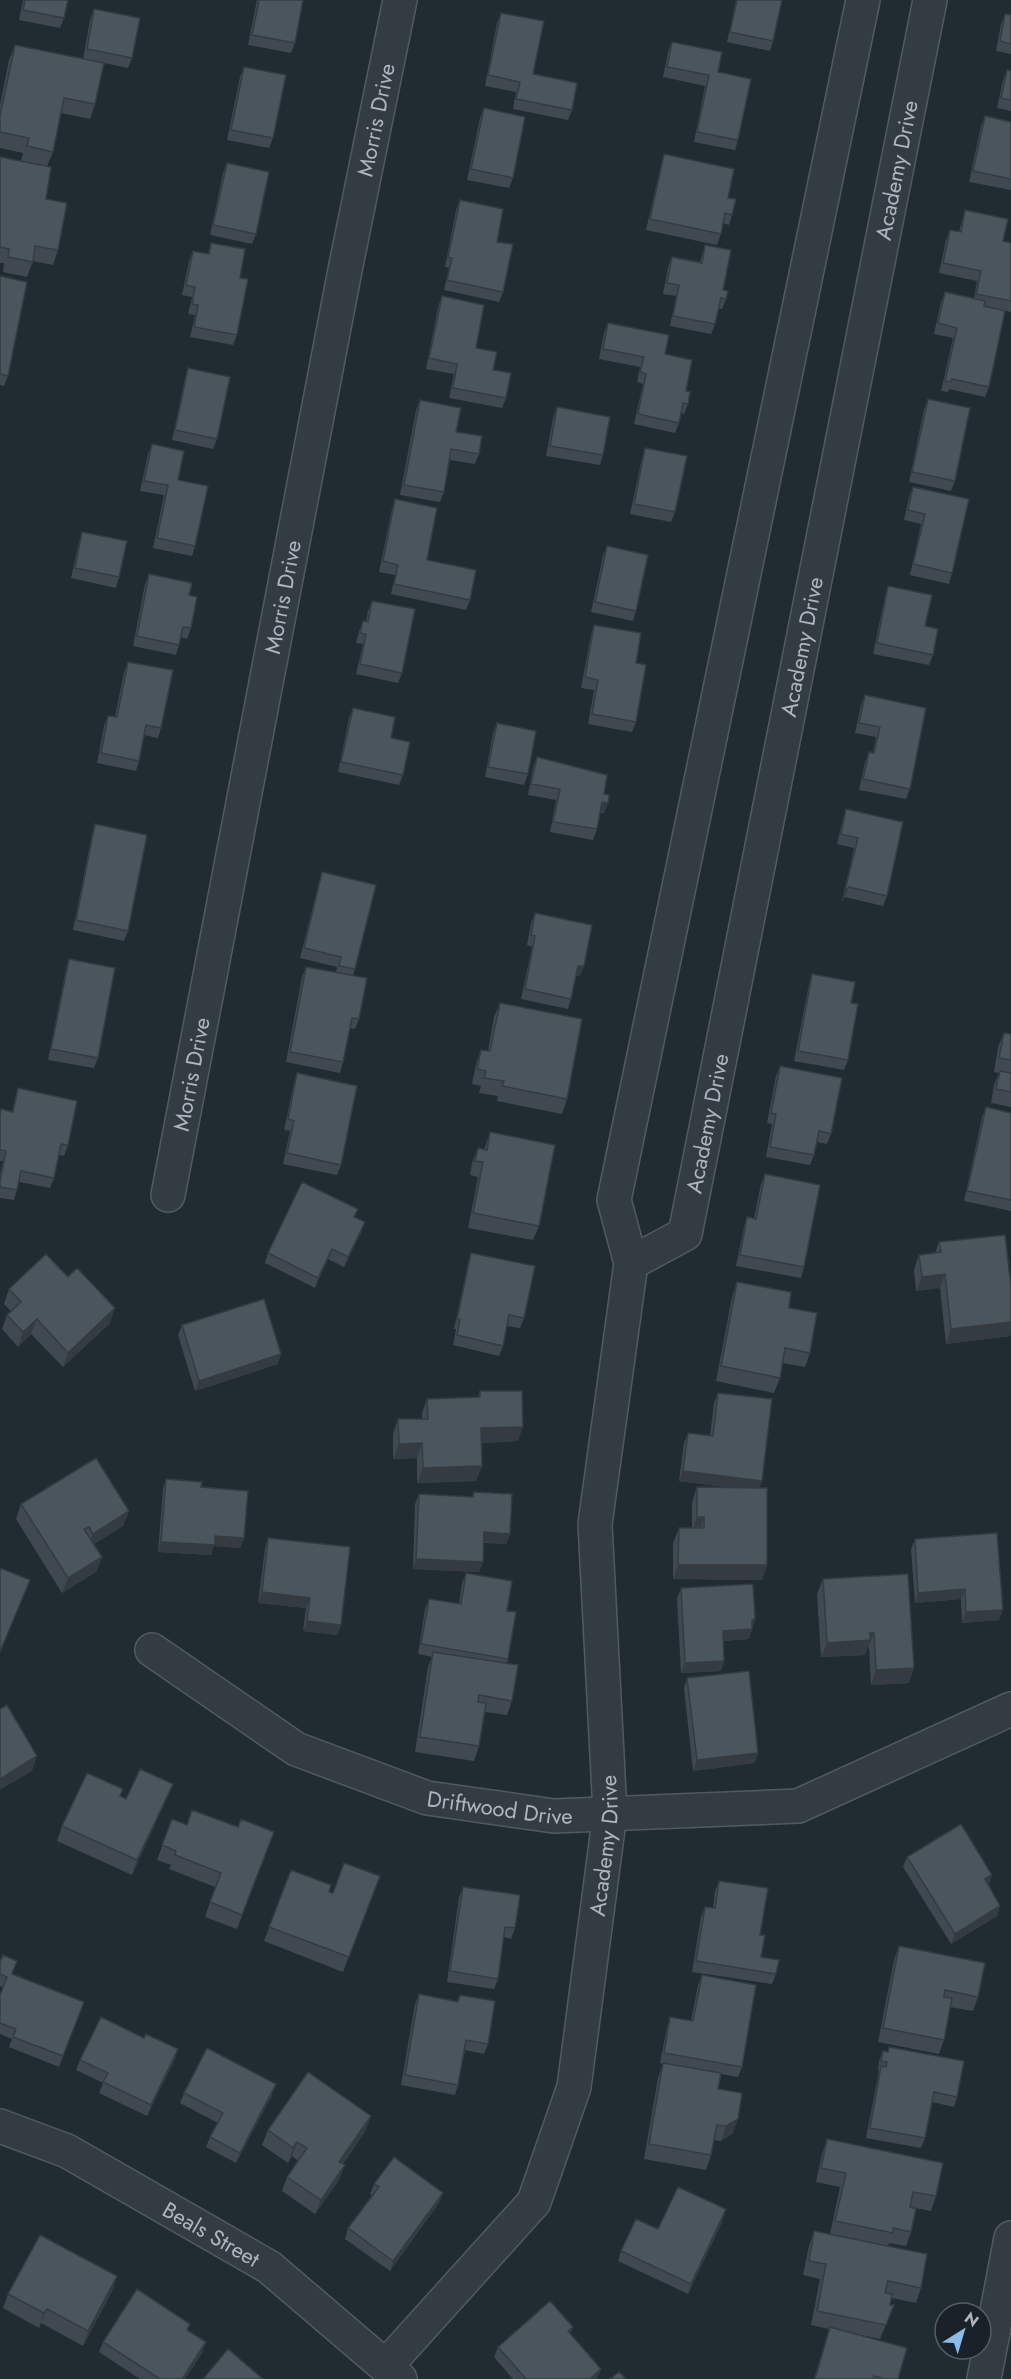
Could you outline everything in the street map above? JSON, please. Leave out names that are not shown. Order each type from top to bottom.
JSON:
[{"type":"street","name":"Morris Drive","points":[[168,1195],[345,270],[400,0]]},
{"type":"street","name":"Academy Drive","points":[[393,2372],[534,2202],[574,2086],[610,1813],[595,1524],[631,1263],[614,1200],[863,0]]},
{"type":"street","name":"Academy Drive","points":[[631,1263],[685,1234],[930,0]]},
{"type":"street","name":"Driftwood Drive","points":[[152,1650],[296,1749],[427,1798],[554,1816],[798,1806],[1011,1709]]},
{"type":"street","name":"Beals Street","points":[[0,2126],[67,2151],[269,2267],[393,2372]]},
{"type":"street","points":[[984,2379],[1011,2238]]},
{"type":"building","points":[[25,0],[68,0],[64,18],[23,10]]},
{"type":"building","points":[[259,0],[303,0],[295,43],[252,35]]},
{"type":"building","points":[[737,0],[782,0],[773,41],[730,32]]},
{"type":"building","points":[[94,9],[140,18],[132,58],[87,49]]},
{"type":"building","points":[[501,13],[544,21],[533,74],[577,83],[572,110],[516,99],[520,82],[488,75]]},
{"type":"building","points":[[1005,14],[1011,15],[1011,44],[1000,41]]},
{"type":"building","points":[[672,42],[722,52],[718,72],[751,79],[738,140],[697,132],[709,75],[667,67]]},
{"type":"building","points":[[15,45],[104,63],[95,104],[64,98],[53,152],[27,146],[29,138],[0,132],[0,116]]},
{"type":"building","points":[[244,67],[286,75],[273,138],[231,130]]},
{"type":"building","points":[[1007,70],[1011,71],[1011,100],[1001,98]]},
{"type":"building","points":[[484,108],[525,117],[513,178],[471,169]]},
{"type":"building","points":[[985,116],[1011,122],[1011,179],[973,171]]},
{"type":"building","points":[[664,154],[734,169],[728,198],[736,199],[732,215],[725,213],[721,234],[650,219]]},
{"type":"building","points":[[0,157],[51,167],[46,199],[67,203],[58,250],[35,246],[33,262],[8,257],[9,249],[0,247]]},
{"type":"building","points":[[227,163],[269,172],[256,234],[213,225]]},
{"type":"building","points":[[460,200],[503,209],[497,242],[513,244],[503,292],[447,280],[452,258],[448,257]]},
{"type":"building","points":[[965,210],[1008,219],[1003,241],[1011,243],[1011,301],[976,294],[981,271],[943,263],[950,230],[961,232]]},
{"type":"building","points":[[211,243],[245,249],[240,278],[248,279],[237,335],[194,327],[198,305],[192,304],[195,287],[186,285],[193,251],[209,254]]},
{"type":"building","points":[[705,245],[731,250],[723,290],[728,291],[726,299],[721,298],[715,324],[673,316],[679,285],[667,283],[672,257],[702,263]]},
{"type":"building","points":[[0,276],[27,282],[8,376],[0,374]]},
{"type":"building","points":[[945,292],[985,301],[984,306],[1005,311],[989,387],[952,379],[951,382],[945,381],[957,328],[938,323]]},
{"type":"building","points":[[442,296],[484,305],[476,348],[497,352],[493,370],[511,373],[506,398],[453,388],[457,364],[429,358]]},
{"type":"building","points":[[608,323],[669,335],[665,354],[692,360],[686,391],[690,392],[688,404],[683,403],[679,423],[638,414],[646,374],[640,372],[644,357],[603,349]]},
{"type":"building","points":[[188,368],[230,377],[217,439],[175,430]]},
{"type":"building","points":[[928,399],[970,408],[955,481],[912,472]]},
{"type":"building","points":[[420,400],[461,408],[456,432],[482,436],[479,454],[451,449],[444,492],[404,485]]},
{"type":"building","points":[[557,407],[610,417],[603,455],[550,446]]},
{"type":"building","points":[[152,444],[184,451],[178,480],[208,486],[195,546],[157,538],[168,485],[144,481]]},
{"type":"building","points":[[645,448],[687,456],[675,512],[634,504]]},
{"type":"building","points":[[913,487],[969,499],[952,573],[913,564],[925,514],[908,510]]},
{"type":"building","points":[[395,499],[437,508],[427,560],[476,570],[470,600],[394,584],[398,565],[383,561]]},
{"type":"building","points":[[82,532],[127,541],[119,577],[75,568]]},
{"type":"building","points":[[607,546],[648,555],[636,611],[595,602]]},
{"type":"building","points":[[149,574],[192,583],[189,595],[197,597],[191,628],[183,627],[179,645],[137,636]]},
{"type":"building","points":[[888,586],[932,595],[925,626],[938,629],[933,655],[877,643]]},
{"type":"building","points":[[372,601],[415,609],[402,673],[360,664],[366,634],[360,633],[363,621],[368,622]]},
{"type":"building","points":[[594,625],[641,633],[636,663],[646,665],[636,722],[592,714],[598,680],[585,677]]},
{"type":"building","points":[[128,662],[173,670],[161,728],[146,725],[139,761],[101,753],[108,716],[117,717]]},
{"type":"building","points":[[865,695],[926,708],[910,789],[863,779],[869,752],[874,753],[880,727],[859,723]]},
{"type":"building","points":[[353,708],[395,717],[391,738],[410,742],[403,775],[341,762]]},
{"type":"building","points":[[497,723],[536,731],[528,774],[488,767]]},
{"type":"building","points":[[537,757],[607,775],[604,794],[609,795],[608,803],[602,802],[597,829],[553,822],[560,789],[531,784]]},
{"type":"building","points":[[846,809],[903,822],[887,896],[849,887],[845,890],[858,838],[841,834]]},
{"type":"building","points":[[95,824],[147,835],[128,931],[76,920]]},
{"type":"building","points":[[322,872],[376,885],[355,969],[339,966],[341,957],[304,948]]},
{"type":"building","points":[[535,913],[592,925],[584,966],[578,966],[571,999],[525,989],[535,936],[531,935]]},
{"type":"building","points":[[69,959],[115,968],[98,1058],[51,1049]]},
{"type":"building","points":[[306,967],[367,978],[359,1019],[352,1018],[343,1062],[290,1052]]},
{"type":"building","points":[[812,974],[855,982],[851,1003],[858,1004],[848,1060],[798,1051]]},
{"type":"building","points":[[500,1003],[582,1019],[567,1099],[502,1086],[504,1081],[484,1078],[486,1071],[477,1069],[481,1050],[490,1051]]},
{"type":"building","points":[[1004,1033],[1011,1034],[1011,1060],[999,1058]]},
{"type":"building","points":[[780,1066],[842,1078],[831,1134],[819,1131],[814,1155],[770,1147],[776,1114],[771,1113]]},
{"type":"building","points":[[1000,1071],[1011,1073],[1011,1092],[996,1089]]},
{"type":"building","points":[[297,1073],[357,1086],[341,1165],[287,1153],[294,1121],[288,1119]]},
{"type":"building","points":[[18,1088],[77,1101],[68,1145],[61,1144],[54,1178],[21,1171],[17,1190],[0,1187],[6,1151],[0,1150],[0,1116],[1,1109],[13,1112]]},
{"type":"building","points":[[986,1107],[1011,1113],[1011,1200],[967,1191]]},
{"type":"building","points":[[490,1132],[555,1145],[539,1226],[473,1213],[483,1162],[475,1161],[478,1148],[487,1150]]},
{"type":"building","points":[[765,1174],[820,1185],[804,1267],[740,1255],[747,1217],[756,1219]]},
{"type":"building","points":[[302,1182],[358,1209],[354,1217],[365,1222],[348,1257],[332,1249],[318,1278],[268,1253]]},
{"type":"building","points":[[1005,1235],[1011,1287],[1011,1322],[951,1329],[945,1274],[922,1277],[919,1255],[941,1252],[939,1242]]},
{"type":"building","points":[[471,1253],[535,1266],[524,1318],[509,1315],[503,1346],[457,1335],[460,1319],[457,1319]]},
{"type":"building","points":[[46,1254],[68,1277],[77,1268],[115,1308],[68,1353],[37,1319],[23,1332],[7,1315],[21,1302],[9,1289]]},
{"type":"building","points":[[737,1282],[791,1292],[789,1308],[817,1313],[810,1353],[785,1348],[780,1378],[721,1366]]},
{"type":"building","points":[[264,1299],[281,1354],[199,1381],[182,1325]]},
{"type":"building","points":[[480,1391],[522,1391],[523,1427],[481,1428],[482,1466],[423,1468],[422,1443],[399,1444],[398,1419],[428,1419],[427,1399],[480,1397]]},
{"type":"building","points":[[718,1393],[772,1399],[762,1481],[683,1471],[688,1433],[713,1436]]},
{"type":"building","points":[[96,1458],[129,1511],[93,1534],[89,1527],[84,1529],[102,1557],[68,1578],[21,1504]]},
{"type":"building","points":[[166,1479],[202,1482],[201,1487],[248,1491],[244,1538],[215,1536],[215,1545],[161,1542]]},
{"type":"building","points":[[697,1487],[767,1488],[767,1565],[678,1565],[679,1528],[704,1528],[704,1517],[697,1517]]},
{"type":"building","points":[[474,1492],[512,1494],[510,1534],[484,1532],[483,1562],[416,1559],[419,1494],[473,1497]]},
{"type":"building","points":[[997,1533],[1003,1610],[966,1612],[965,1589],[918,1593],[915,1539]]},
{"type":"building","points":[[268,1538],[350,1547],[341,1625],[307,1621],[310,1598],[262,1592]]},
{"type":"building","points":[[0,1568],[30,1580],[0,1652]]},
{"type":"building","points":[[466,1573],[512,1581],[507,1611],[516,1612],[508,1659],[421,1644],[429,1599],[461,1604]]},
{"type":"building","points":[[908,1574],[914,1668],[876,1670],[874,1633],[870,1633],[870,1640],[827,1643],[823,1579]]},
{"type":"building","points":[[753,1584],[755,1619],[752,1620],[752,1629],[723,1631],[724,1661],[685,1663],[681,1588]]},
{"type":"building","points":[[433,1652],[518,1665],[512,1701],[479,1695],[478,1702],[486,1703],[479,1746],[420,1737]]},
{"type":"building","points":[[749,1671],[758,1753],[697,1760],[687,1678]]},
{"type":"building","points":[[7,1705],[37,1756],[0,1779],[0,1709]]},
{"type":"building","points":[[140,1769],[173,1784],[137,1860],[62,1826],[87,1773],[123,1789],[120,1796],[126,1799]]},
{"type":"building","points":[[192,1810],[238,1827],[241,1819],[274,1832],[242,1915],[210,1902],[221,1873],[175,1855],[176,1851],[162,1845],[172,1819],[187,1825]]},
{"type":"building","points":[[961,1824],[992,1875],[985,1879],[1000,1906],[955,1934],[907,1857]]},
{"type":"building","points":[[344,1863],[380,1876],[349,1957],[269,1927],[291,1870],[331,1885],[329,1892],[333,1893]]},
{"type":"building","points":[[719,1881],[768,1888],[760,1935],[765,1935],[761,1957],[779,1960],[776,1974],[696,1961],[705,1907],[715,1908]]},
{"type":"building","points":[[463,1887],[520,1895],[515,1928],[505,1927],[498,1979],[450,1971]]},
{"type":"building","points":[[899,1946],[985,1963],[978,1997],[945,1990],[944,1997],[952,1998],[944,2040],[883,2028]]},
{"type":"building","points":[[3,1955],[17,1961],[12,1974],[84,2002],[63,2056],[13,2037],[16,2029],[0,2023],[0,1995],[7,1977],[0,1974],[0,1962]]},
{"type":"building","points":[[702,1975],[756,1985],[742,2067],[664,2053],[670,2017],[693,2021]]},
{"type":"building","points":[[419,1994],[458,2002],[460,1995],[495,2001],[488,2044],[466,2040],[458,2085],[405,2075]]},
{"type":"building","points":[[101,2017],[144,2038],[146,2034],[178,2049],[151,2105],[103,2082],[108,2073],[80,2060]]},
{"type":"building","points":[[889,2047],[964,2061],[957,2097],[934,2092],[925,2138],[870,2128],[881,2066],[886,2067],[887,2062],[881,2061],[883,2051],[888,2052]]},
{"type":"building","points":[[207,2048],[276,2084],[240,2153],[210,2137],[223,2113],[184,2093]]},
{"type":"building","points":[[663,2063],[721,2073],[718,2089],[742,2093],[738,2119],[726,2126],[717,2125],[711,2155],[649,2144]]},
{"type":"building","points":[[308,2072],[371,2116],[339,2162],[345,2165],[321,2200],[287,2177],[307,2148],[297,2142],[293,2148],[268,2130]]},
{"type":"building","points":[[827,2139],[943,2163],[936,2196],[913,2192],[910,2207],[916,2209],[911,2232],[893,2228],[893,2233],[835,2221],[846,2173],[821,2168]]},
{"type":"building","points":[[394,2157],[443,2193],[393,2261],[348,2228],[379,2187],[374,2184]]},
{"type":"building","points":[[678,2187],[726,2209],[691,2284],[621,2251],[636,2219],[658,2229]]},
{"type":"building","points":[[814,2231],[927,2254],[921,2288],[888,2281],[885,2293],[892,2294],[890,2305],[894,2305],[886,2325],[817,2311],[826,2264],[809,2261]]},
{"type":"building","points":[[40,2235],[117,2276],[88,2331],[47,2309],[44,2313],[8,2294]]},
{"type":"building","points":[[137,2289],[190,2324],[187,2330],[206,2342],[182,2379],[160,2379],[103,2342]]},
{"type":"building","points":[[550,2301],[573,2327],[568,2331],[601,2369],[590,2379],[526,2379],[498,2347]]},
{"type":"building","points":[[830,2327],[907,2348],[898,2379],[874,2376],[873,2379],[815,2379]]},
{"type":"building","points":[[228,2349],[263,2379],[203,2379]]},
{"type":"building","points":[[619,2372],[626,2379],[610,2379]]}]
